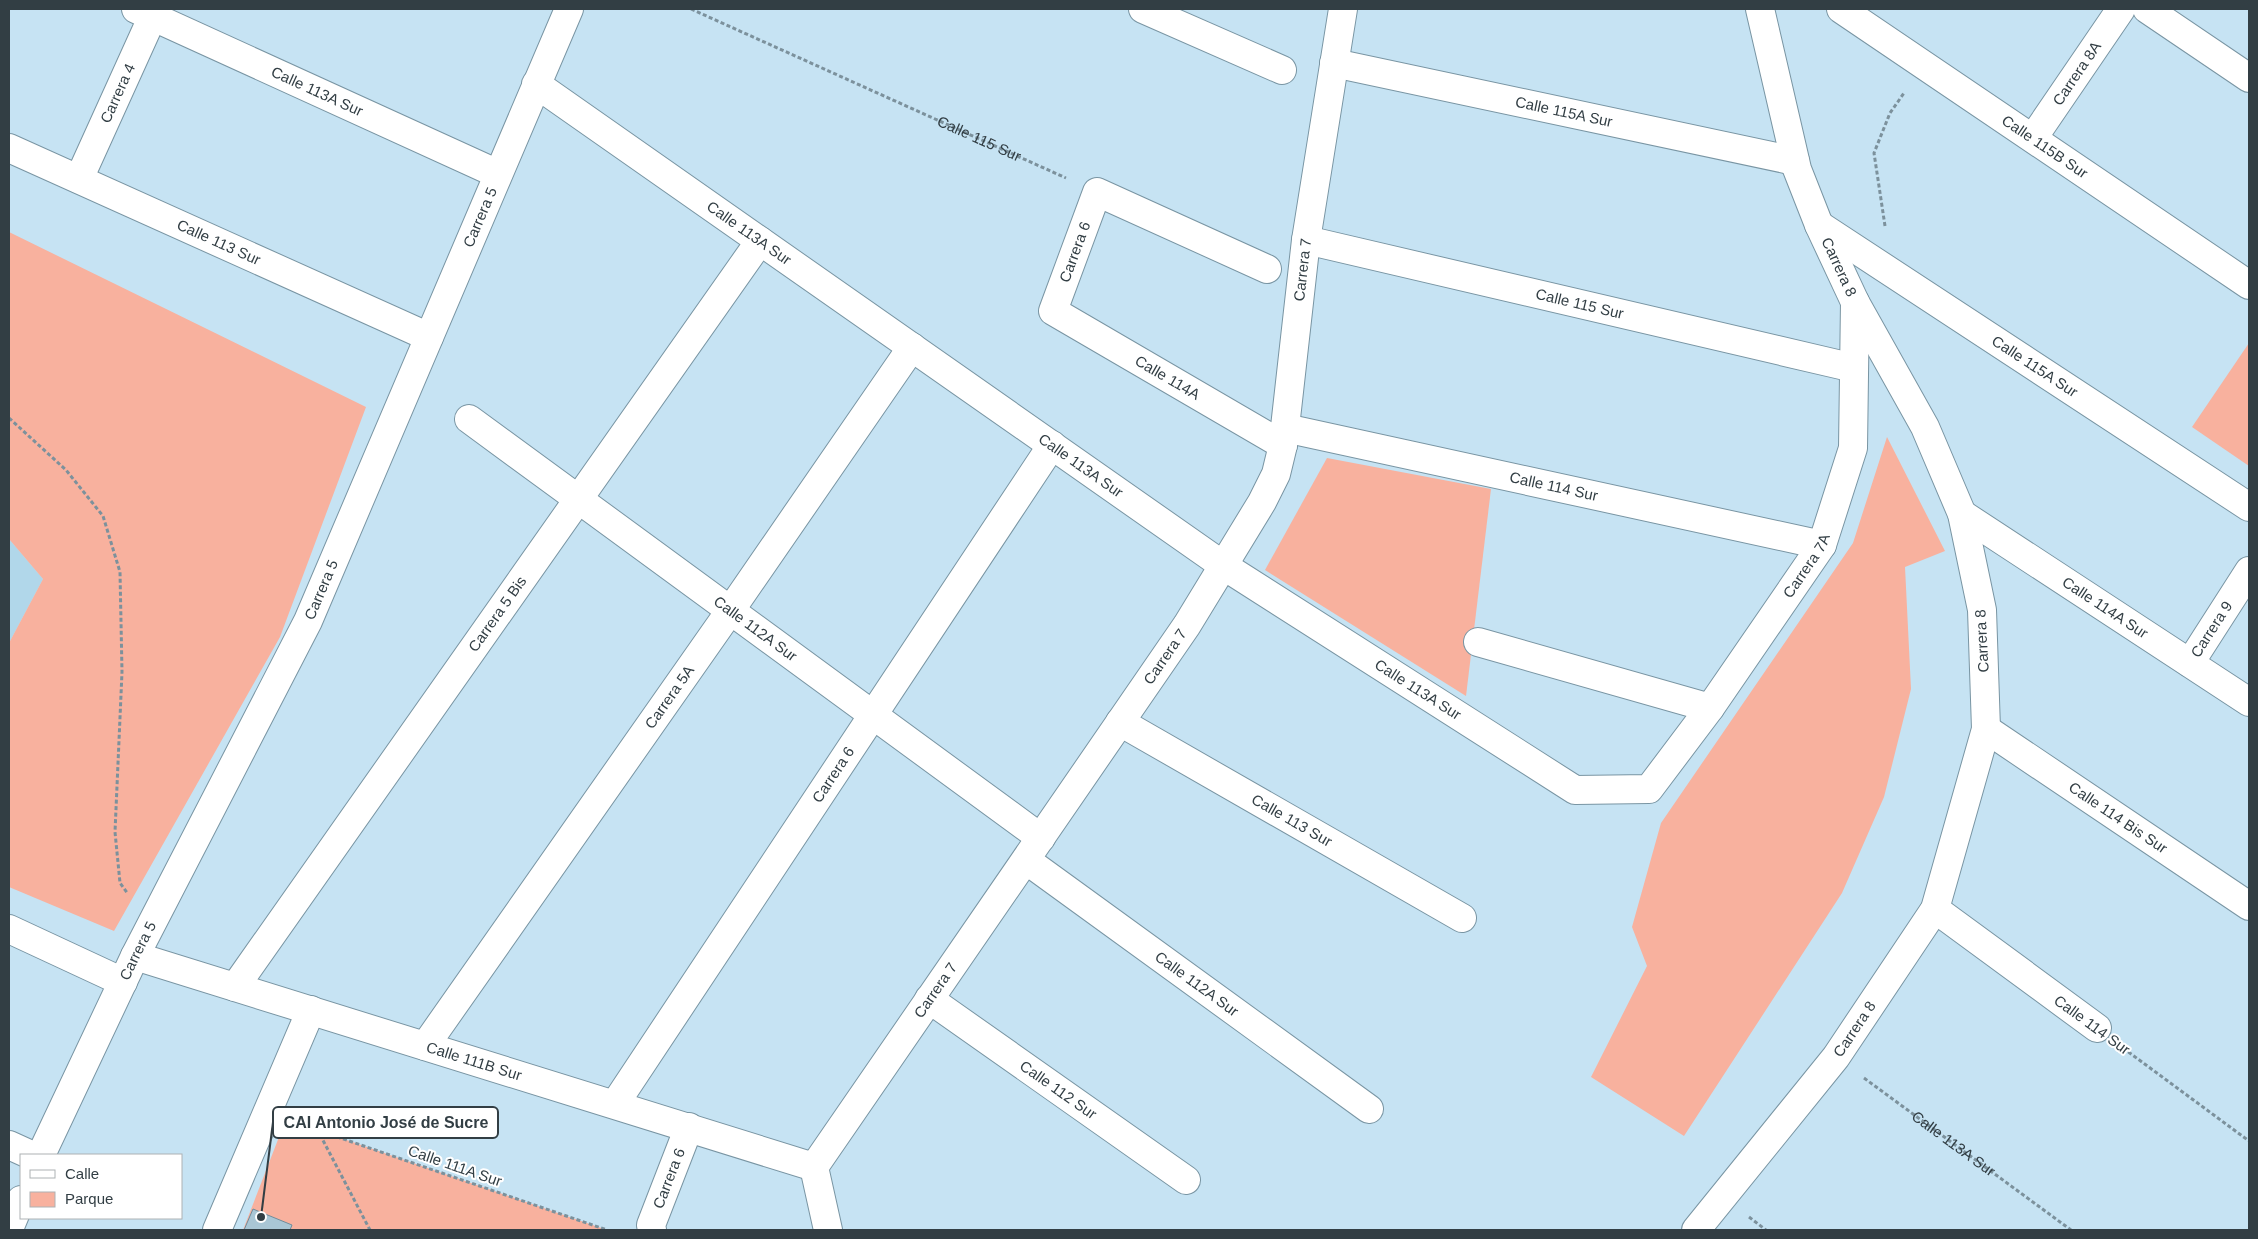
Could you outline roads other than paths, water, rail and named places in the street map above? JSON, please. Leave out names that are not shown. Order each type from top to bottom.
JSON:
[{"type":"street","name":"Carrera 5","points":[[41,1154],[135,956],[308,622],[568,9]]},
{"type":"street","points":[[1143,9],[1282,70]]},
{"type":"street","name":"Carrera 7","points":[[814,1166],[1187,625],[1262,502],[1276,474],[1284,437],[1306,240],[1342,9]]},
{"type":"street","name":"Carrera 8","points":[[1696,1230],[1836,1057],[1935,909],[1986,729],[1982,610],[1962,514],[1925,427],[1855,302],[1819,225],[1794,161],[1760,9]]},
{"type":"street","name":"Calle 115B Sur","points":[[1842,9],[2249,285]]},
{"type":"street","name":"Carrera 8A","points":[[2033,138],[2120,9]]},
{"type":"street","points":[[2147,9],[2249,78]]},
{"type":"street","name":"Calle 113A Sur","points":[[148,11],[498,174]]},
{"type":"street","name":"Carrera 4","points":[[79,179],[148,11]]},
{"type":"street","name":"Calle 115A Sur","points":[[1334,63],[1794,161]]},
{"type":"street","name":"Calle 113A Sur","points":[[536,84],[1224,566],[1575,790],[1648,790]]},
{"type":"street","name":"Calle 113 Sur","points":[[9,148],[429,337]]},
{"type":"street","name":"Carrera 6","points":[[1053,311],[1097,192],[1267,269]]},
{"type":"street","name":"Calle 115A Sur","points":[[1819,225],[2249,507]]},
{"type":"street","name":"Calle 115 Sur","points":[[1306,240],[1854,368]]},
{"type":"street","name":"Carrera 5 Bis","points":[[235,987],[580,500],[760,241]]},
{"type":"street","name":"Carrera 7A","points":[[1648,790],[1710,708],[1822,544],[1853,448],[1855,302]]},
{"type":"street","name":"Calle 114A","points":[[1053,311],[1284,437]]},
{"type":"street","name":"Carrera 5A","points":[[425,1046],[730,611],[912,347]]},
{"type":"street","name":"Calle 112A Sur","points":[[468,419],[1041,838]]},
{"type":"street","name":"Calle 114 Sur","points":[[1284,437],[1822,544]]},
{"type":"street","name":"Carrera 6","points":[[615,1104],[1052,445]]},
{"type":"street","name":"Calle 114A Sur","points":[[1962,514],[2249,702]]},
{"type":"street","name":"Carrera 9","points":[[2190,663],[2249,571]]},
{"type":"street","points":[[1478,642],[1710,708]]},
{"type":"street","name":"Calle 113 Sur","points":[[1120,722],[1462,918]]},
{"type":"street","name":"Calle 114 Bis Sur","points":[[1986,729],[2249,906]]},
{"type":"street","name":"Calle 112A Sur","points":[[1026,860],[1369,1109]]},
{"type":"street","name":"Calle 114 Sur","points":[[1935,909],[2097,1028]]},
{"type":"street","points":[[9,929],[123,982]]},
{"type":"street","name":"Calle 111B Sur","points":[[135,956],[814,1166]]},
{"type":"street","name":"Calle 112 Sur","points":[[929,999],[1186,1180]]},
{"type":"street","points":[[217,1230],[311,1010]]},
{"type":"street","name":"Carrera 6","points":[[652,1230],[651,1225],[689,1127]]},
{"type":"street","points":[[9,1145],[29,1154]]},
{"type":"street","points":[[814,1166],[828,1230]]},
{"type":"street","points":[[9,1229],[20,1202]]},
{"type":"place","name":"CAI Antonio José de Sucre","points":[[261,1217]]}]
